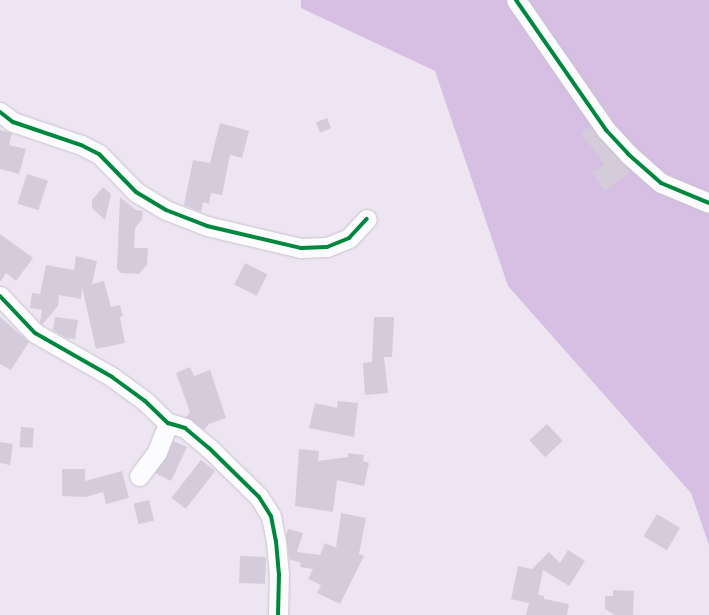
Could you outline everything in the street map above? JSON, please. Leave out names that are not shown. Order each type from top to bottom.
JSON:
[{"type":"street","points":[[516,0],[606,130],[628,154],[661,183],[709,204]]},
{"type":"street","points":[[0,112],[13,122],[81,145],[99,154],[136,192],[166,210],[200,224],[301,248],[327,247],[349,238],[367,220]]},
{"type":"street","points":[[0,296],[35,333],[112,377],[145,401],[168,423],[185,428],[209,448],[259,497],[271,516],[279,574],[278,615]]},
{"type":"street","points":[[139,476],[157,452],[168,423]]},
{"type":"shaded area","points":[[301,0],[709,0],[709,545],[691,493],[508,286],[435,71],[301,8]]},
{"type":"building","points":[[327,118],[331,128],[320,133],[316,122]]},
{"type":"building","points":[[220,123],[249,131],[242,158],[230,155],[222,195],[211,193],[209,204],[203,202],[201,212],[184,205],[193,160],[210,163]]},
{"type":"building","points":[[590,127],[630,172],[605,191],[592,173],[604,164],[581,133]]},
{"type":"building","points":[[0,130],[12,133],[9,145],[26,149],[19,174],[0,169]]},
{"type":"building","points":[[27,174],[48,181],[38,210],[17,203]]},
{"type":"building","points":[[103,187],[111,194],[105,220],[92,208],[92,200]]},
{"type":"building","points":[[120,197],[136,210],[143,211],[142,219],[135,228],[134,248],[148,248],[147,265],[139,274],[121,273],[117,269]]},
{"type":"building","points":[[0,234],[33,258],[16,281],[6,273],[0,282]]},
{"type":"building","points":[[76,256],[97,261],[92,284],[104,281],[111,307],[120,305],[123,316],[120,317],[125,343],[96,349],[82,287],[81,299],[59,295],[58,306],[42,325],[40,322],[42,310],[30,308],[32,293],[40,294],[46,265],[74,270]]},
{"type":"building","points":[[245,263],[267,274],[256,296],[234,284]]},
{"type":"building","points":[[0,317],[29,342],[11,370],[0,364]]},
{"type":"building","points":[[55,317],[78,320],[75,339],[66,338],[53,330]]},
{"type":"building","points":[[374,317],[394,317],[392,357],[384,357],[388,393],[365,395],[363,363],[372,362]]},
{"type":"building","points":[[190,367],[194,376],[210,370],[226,418],[209,424],[204,430],[186,417],[190,412],[176,373]]},
{"type":"building","points":[[338,401],[358,403],[354,437],[309,428],[315,403],[337,408]]},
{"type":"building","points":[[547,424],[563,441],[545,457],[529,440]]},
{"type":"building","points":[[21,427],[34,428],[33,448],[20,447]]},
{"type":"building","points":[[173,441],[187,447],[171,481],[155,473],[166,458]]},
{"type":"building","points":[[0,442],[13,444],[10,465],[0,463]]},
{"type":"building","points":[[299,449],[319,451],[318,461],[348,457],[348,453],[364,455],[363,461],[369,463],[364,486],[337,480],[333,512],[295,506]]},
{"type":"building","points":[[201,460],[215,471],[186,509],[171,498]]},
{"type":"building","points":[[62,469],[85,469],[85,481],[122,471],[129,498],[106,504],[103,492],[86,497],[62,496]]},
{"type":"building","points":[[149,500],[154,520],[139,524],[133,504]]},
{"type":"building","points":[[341,513],[366,518],[359,554],[364,556],[340,604],[317,593],[321,585],[308,579],[313,569],[300,567],[301,563],[289,559],[286,535],[288,529],[303,533],[297,552],[320,555],[325,543],[336,548]]},
{"type":"building","points":[[657,514],[680,528],[667,550],[644,536]]},
{"type":"building","points":[[568,550],[585,561],[569,586],[543,570],[538,595],[544,596],[544,599],[569,604],[567,615],[526,615],[529,603],[511,599],[518,566],[532,569],[549,552],[560,563]]},
{"type":"building","points":[[240,556],[266,557],[265,584],[239,583]]},
{"type":"building","points":[[613,590],[634,591],[633,615],[615,615],[605,609],[605,596],[613,596]]},
{"type":"cycle path","points":[[516,0],[606,130],[628,154],[661,183],[709,203]]},
{"type":"cycle path","points":[[0,112],[13,122],[81,145],[99,154],[136,192],[166,210],[207,226],[301,248],[327,247],[349,238],[367,219]]},
{"type":"cycle path","points":[[0,296],[35,333],[112,377],[145,401],[168,423],[185,428],[209,448],[259,497],[271,516],[276,541],[279,574],[278,615]]}]
